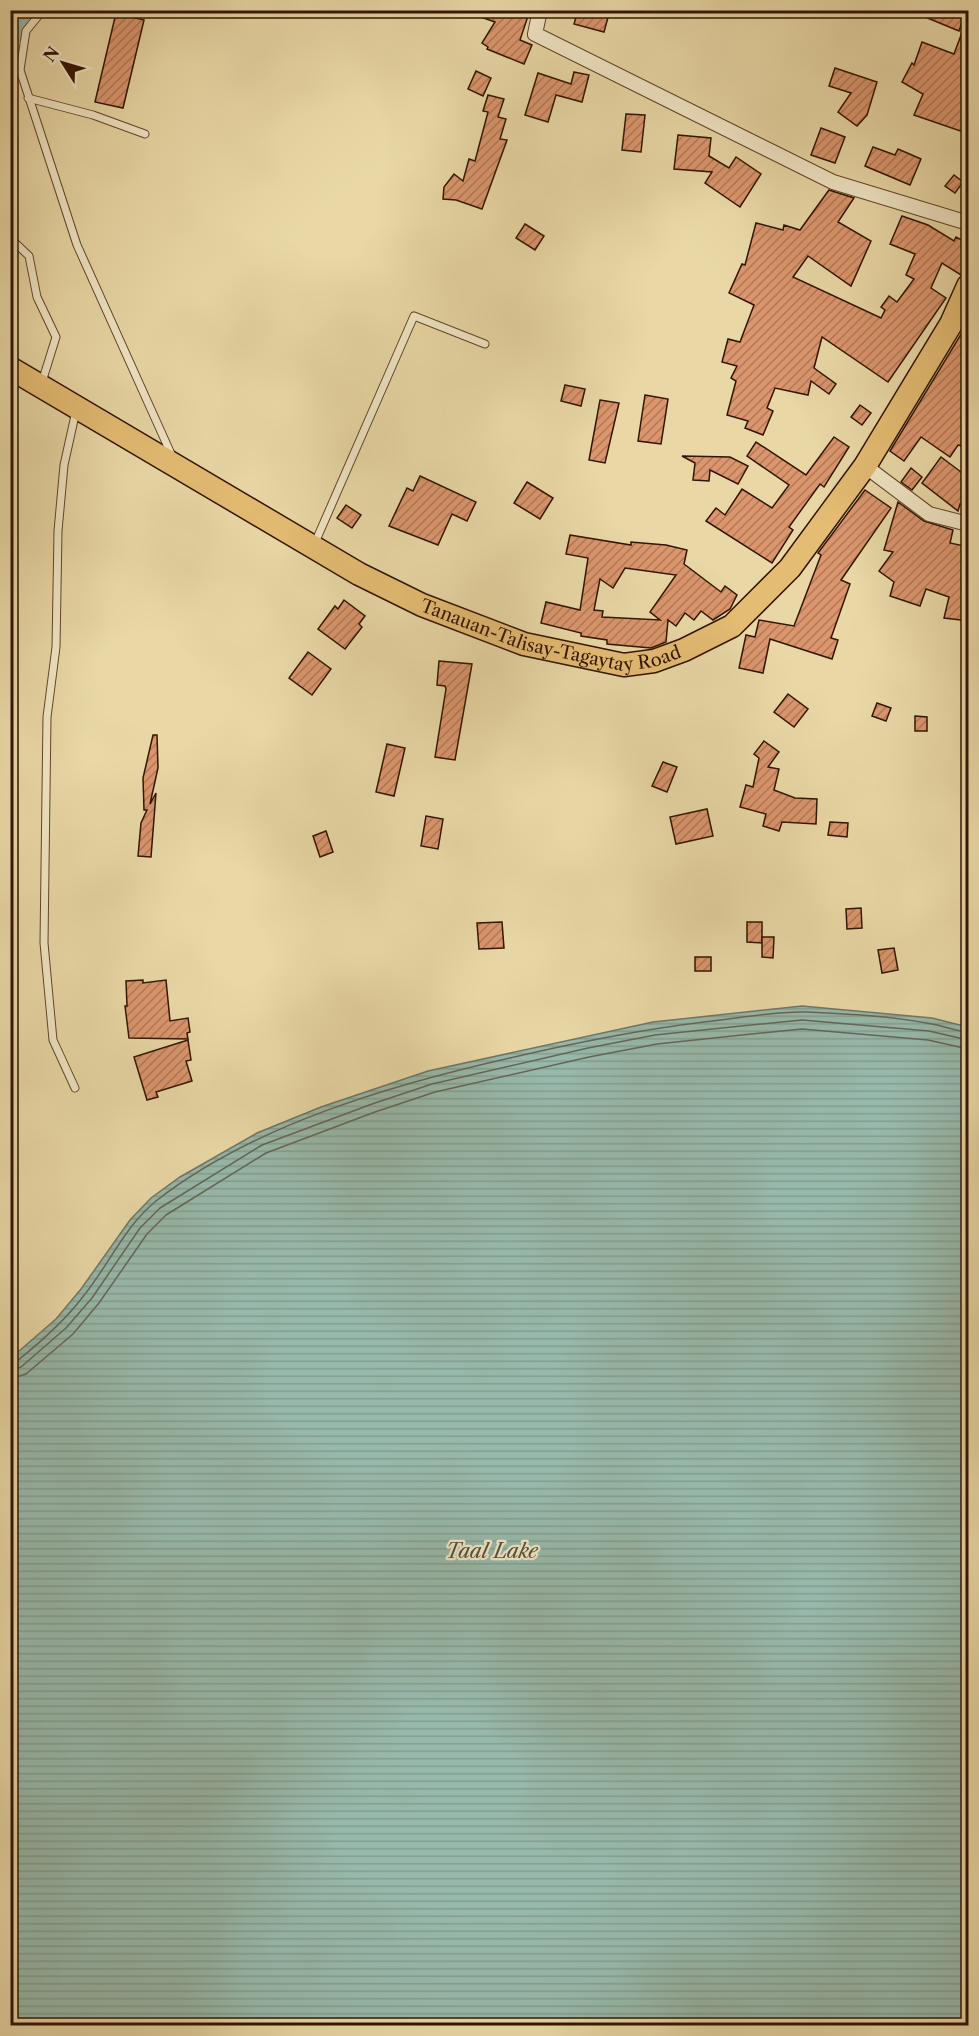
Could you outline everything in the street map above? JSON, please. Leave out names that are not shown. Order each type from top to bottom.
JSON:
[{"type":"main road","name":"Tanauan-Talisay-Tagaytay Road","points":[[10,368],[314,547],[422,605],[524,644],[624,665],[654,661],[684,650],[732,626],[790,568],[865,466],[951,324],[969,286]]},
{"type":"street","points":[[540,10],[535,34],[833,182],[969,223]]},
{"type":"street","points":[[865,466],[929,514],[969,525]]},
{"type":"lane","points":[[43,10],[26,31],[20,70],[28,98],[77,245],[177,466]]},
{"type":"lane","points":[[28,98],[93,115],[144,134]]},
{"type":"lane","points":[[10,238],[29,256],[37,297],[56,337],[40,386]]},
{"type":"lane","points":[[314,547],[414,316],[485,344]]},
{"type":"lane","points":[[75,1088],[52,1040],[44,943],[46,717],[56,647],[58,531],[64,465],[77,408]]},
{"type":"water","name":"Taal Lake","points":[[802,1006],[932,1018],[968,1027],[968,2025],[11,2025],[11,1358],[56,1319],[81,1289],[130,1220],[151,1198],[180,1177],[257,1133],[321,1107],[428,1071],[653,1022]]},
{"type":"building","points":[[469,10],[530,10],[520,40],[532,45],[524,64],[487,49],[488,47],[482,43],[495,22],[469,13]]},
{"type":"building","points":[[578,10],[610,10],[604,32],[574,24]]},
{"type":"building","points":[[908,10],[966,10],[959,31]]},
{"type":"building","points":[[116,13],[144,20],[123,108],[95,102]]},
{"type":"building","points":[[967,19],[969,20],[969,134],[914,115],[923,94],[902,82],[912,63],[914,65],[922,42],[954,54]]},
{"type":"building","points":[[835,68],[877,82],[867,115],[857,126],[838,112],[851,93],[829,86]]},
{"type":"building","points":[[476,71],[491,78],[483,96],[468,89]]},
{"type":"building","points":[[574,72],[589,75],[582,102],[556,95],[548,122],[525,115],[538,73],[571,84]]},
{"type":"building","points":[[488,95],[504,99],[498,117],[506,119],[500,139],[507,140],[482,209],[456,200],[443,199],[444,187],[454,174],[463,181],[469,159],[475,161],[488,112],[483,111]]},
{"type":"building","points":[[626,114],[645,115],[641,152],[622,150]]},
{"type":"building","points":[[821,128],[845,137],[835,163],[811,155]]},
{"type":"building","points":[[678,135],[711,138],[709,156],[729,168],[736,157],[761,174],[740,207],[705,183],[712,172],[674,169]]},
{"type":"building","points":[[873,147],[895,155],[898,149],[921,159],[910,185],[865,166]]},
{"type":"building","points":[[954,175],[963,182],[955,193],[945,186]]},
{"type":"building","points":[[829,190],[854,198],[838,222],[871,241],[851,286],[808,256],[793,277],[881,318],[885,310],[881,307],[889,296],[897,302],[914,279],[906,275],[915,254],[890,244],[902,216],[928,225],[954,241],[956,237],[969,244],[969,263],[961,275],[942,263],[931,288],[946,298],[888,382],[822,337],[814,368],[836,384],[829,394],[811,381],[808,395],[775,388],[767,408],[773,411],[763,435],[745,428],[748,421],[727,415],[736,381],[731,378],[737,366],[722,362],[728,339],[740,342],[754,305],[729,293],[742,264],[745,265],[756,223],[783,230],[784,225],[800,230]]},
{"type":"building","points":[[525,224],[544,236],[535,250],[516,238]]},
{"type":"building","points":[[963,331],[969,335],[969,448],[958,445],[950,457],[921,437],[904,461],[890,451]]},
{"type":"building","points":[[565,385],[585,389],[581,406],[561,401]]},
{"type":"building","points":[[645,395],[668,399],[661,444],[638,441]]},
{"type":"building","points":[[600,400],[619,403],[605,463],[589,460]]},
{"type":"building","points":[[860,405],[871,413],[862,425],[851,417]]},
{"type":"building","points":[[834,437],[849,447],[824,487],[820,484],[789,527],[793,530],[772,563],[706,521],[716,508],[725,515],[742,489],[772,508],[789,485],[747,456],[756,442],[806,475]]},
{"type":"building","points":[[682,456],[730,457],[748,466],[738,484],[710,470],[709,481],[693,480],[695,463]]},
{"type":"building","points":[[941,457],[969,478],[969,508],[960,504],[958,511],[922,483]]},
{"type":"building","points":[[911,468],[922,477],[912,490],[901,482]]},
{"type":"building","points":[[420,476],[476,502],[467,521],[452,514],[438,545],[389,526],[407,488],[413,491]]},
{"type":"building","points":[[527,482],[553,498],[540,519],[514,503]]},
{"type":"building","points":[[865,490],[891,508],[841,580],[850,584],[831,638],[838,640],[832,659],[770,639],[763,673],[739,668],[746,635],[755,637],[759,620],[794,626],[821,555],[818,553]]},
{"type":"building","points":[[898,502],[924,521],[953,530],[950,543],[969,547],[969,621],[944,618],[949,597],[926,589],[920,606],[890,596],[894,582],[879,571],[893,552],[884,550]]},
{"type":"building","points":[[346,505],[361,515],[352,528],[337,518]]},
{"type":"building","points":[[570,535],[631,545],[631,542],[666,545],[687,550],[684,564],[721,592],[725,586],[737,595],[730,609],[713,620],[701,611],[694,620],[685,613],[676,626],[668,620],[666,642],[651,648],[607,644],[607,640],[581,636],[581,633],[541,623],[546,602],[580,610],[588,558],[566,554]],"holes":[[[625,568],[676,575],[650,612],[660,620],[602,617],[603,611],[594,610],[600,579],[613,588]]]},
{"type":"building","points":[[344,600],[365,616],[359,624],[362,627],[345,649],[318,629],[335,606],[338,609]]},
{"type":"building","points":[[308,652],[331,669],[312,695],[289,678]]},
{"type":"building","points":[[439,661],[472,664],[455,760],[435,757],[446,689],[445,686],[437,685]]},
{"type":"building","points":[[788,694],[808,709],[794,727],[774,712]]},
{"type":"building","points":[[877,703],[891,708],[886,721],[872,716]]},
{"type":"building","points":[[915,716],[927,717],[927,731],[915,731]]},
{"type":"building","points":[[153,735],[157,735],[158,768],[150,804],[156,793],[151,857],[138,856],[141,823],[147,810],[144,810],[143,778]]},
{"type":"building","points":[[764,741],[779,752],[768,767],[779,769],[774,790],[795,798],[817,799],[816,824],[782,822],[779,831],[763,826],[766,814],[740,807],[746,785],[753,787],[759,758],[754,754]]},
{"type":"building","points":[[387,744],[405,748],[394,796],[376,792]]},
{"type":"building","points":[[663,762],[677,767],[667,792],[652,786]]},
{"type":"building","points":[[707,809],[713,836],[676,844],[670,817]]},
{"type":"building","points":[[426,816],[443,819],[438,849],[421,846]]},
{"type":"building","points":[[830,822],[848,823],[847,837],[828,835]]},
{"type":"building","points":[[326,831],[333,852],[320,857],[313,836]]},
{"type":"building","points":[[861,908],[862,928],[847,929],[846,909]]},
{"type":"building","points":[[502,922],[504,948],[479,949],[477,923]]},
{"type":"building","points":[[747,922],[762,922],[762,943],[747,942]]},
{"type":"building","points":[[762,937],[774,937],[773,958],[762,957]]},
{"type":"building","points":[[894,948],[898,970],[882,973],[878,950]]},
{"type":"building","points":[[695,957],[711,957],[711,971],[695,971]]},
{"type":"building","points":[[143,980],[143,983],[166,980],[170,1021],[188,1018],[190,1032],[187,1033],[188,1039],[129,1038],[125,1006],[127,1006],[126,981]]},
{"type":"building","points":[[188,1040],[191,1060],[186,1061],[192,1081],[156,1092],[158,1097],[147,1100],[134,1057]]},
{"type":"waterway","points":[[10,32],[26,10]]}]
